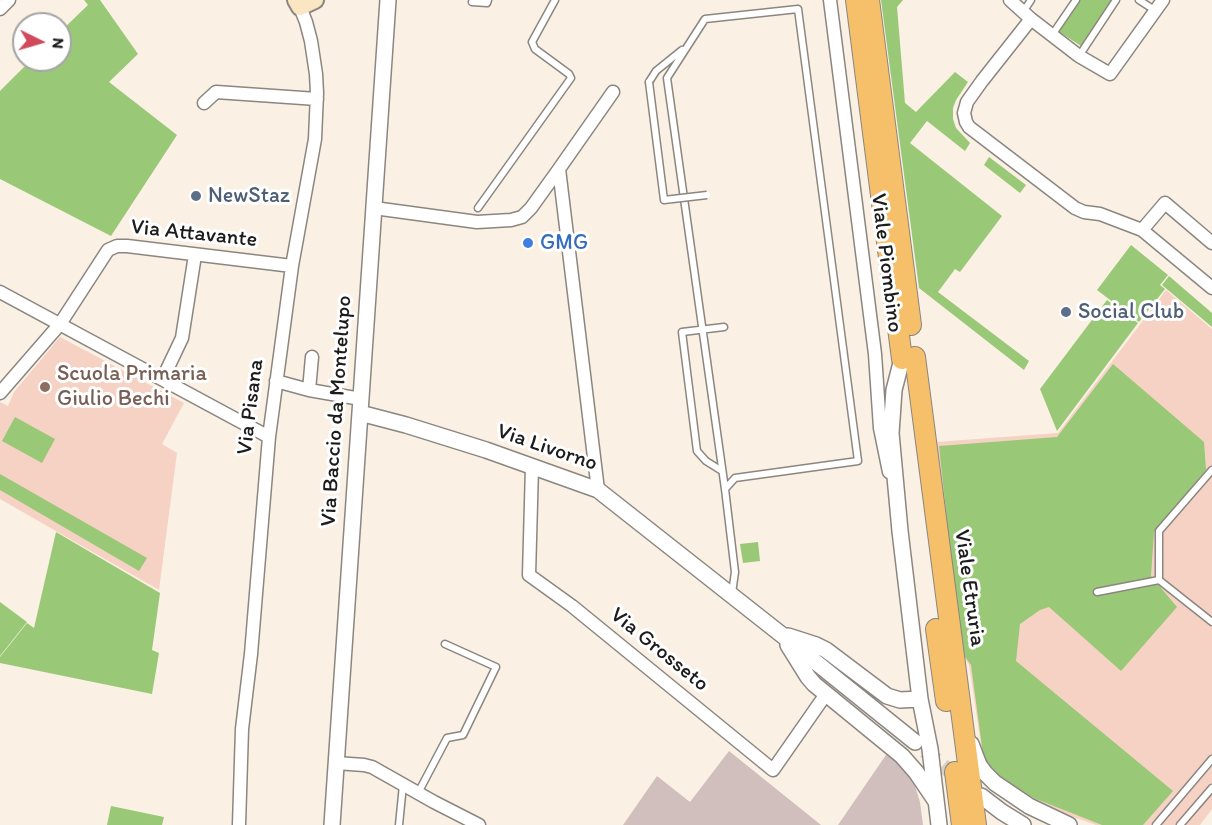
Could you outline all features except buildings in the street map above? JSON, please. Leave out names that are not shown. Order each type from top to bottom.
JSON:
[{"type":"main road","points":[[856,0],[866,27],[903,255],[908,358]]},
{"type":"main road","points":[[866,27],[869,0]]},
{"type":"main road","name":"Viale Etruria","points":[[908,358],[976,825]]},
{"type":"main road","name":"Viale Etruria","points":[[908,358],[962,825]]},
{"type":"street","points":[[0,9],[9,0]]},
{"type":"street","name":"Via Baccio da Montelupo","points":[[332,825],[388,0]]},
{"type":"street","name":"Viale Piombino","points":[[830,0],[875,354],[880,428],[900,531]]},
{"type":"street","points":[[1010,0],[1079,56],[1110,74],[1159,5]]},
{"type":"street","name":"Via Pisana","points":[[239,825],[242,729],[252,654],[269,437],[292,266],[314,146],[316,74],[304,2]]},
{"type":"street","points":[[1027,16],[967,102],[964,113],[969,128],[1076,208],[1084,212],[1100,214],[1142,231],[1210,284]]},
{"type":"street","points":[[204,103],[216,92],[317,99]]},
{"type":"street","points":[[374,208],[477,222],[522,217],[531,208],[613,92]]},
{"type":"street","points":[[559,169],[598,490]]},
{"type":"street","points":[[1142,231],[1165,203],[1212,243]]},
{"type":"street","name":"Via Attavante","points":[[0,393],[60,324],[108,250],[117,246],[292,266]]},
{"type":"street","points":[[163,378],[182,338],[195,255]]},
{"type":"street","points":[[0,292],[269,437]]},
{"type":"street","points":[[309,390],[312,357]]},
{"type":"street","name":"Viale Piombino","points":[[908,358],[894,390],[891,420],[900,531],[920,699],[930,749],[939,825]]},
{"type":"street","points":[[276,381],[360,406]]},
{"type":"street","name":"Via Livorno","points":[[360,406],[406,425],[598,490],[915,742]]},
{"type":"street","name":"Via Grosseto","points":[[532,467],[529,575],[572,606],[773,770],[825,694]]},
{"type":"street","name":"Via Livorno","points":[[782,635],[808,677],[825,694],[909,762],[936,803]]},
{"type":"street","name":"Via Livorno","points":[[782,635],[804,640],[826,650],[889,697],[900,700],[920,699]]},
{"type":"street","points":[[957,687],[972,748],[977,762],[985,773],[995,783],[1029,806],[1069,825]]},
{"type":"street","points":[[336,763],[368,766],[381,771],[479,825]]},
{"type":"street","points":[[981,796],[1023,825]]},
{"type":"lane","points":[[472,2],[488,3],[488,0]]},
{"type":"lane","points":[[478,208],[571,78],[569,74],[535,49],[532,42],[555,0]]},
{"type":"lane","points":[[1027,16],[1031,0]]},
{"type":"lane","points":[[1052,35],[1076,0]]},
{"type":"lane","points":[[1079,56],[1116,0]]},
{"type":"lane","points":[[1138,0],[1159,5]]},
{"type":"lane","points":[[724,489],[735,478],[858,461],[798,9],[705,19],[667,78],[735,572],[731,596]]},
{"type":"lane","points":[[688,46],[656,71],[649,82],[664,200],[707,195]]},
{"type":"lane","points":[[722,471],[697,452],[682,332],[724,327]]},
{"type":"lane","points":[[1159,580],[1159,531],[1212,470]]},
{"type":"lane","points":[[1097,592],[1159,580],[1212,622]]},
{"type":"lane","points":[[418,792],[447,738],[463,735],[496,667],[445,644]]},
{"type":"lane","points":[[1156,825],[1212,759]]},
{"type":"lane","points":[[399,825],[403,784]]},
{"type":"lane","points":[[1180,825],[1212,788]]},
{"type":"shaded area","points":[[1166,290],[1212,329],[1212,809],[1200,825],[1096,825],[1035,803],[996,776],[983,758],[969,665],[961,653],[936,442],[1058,433]]},
{"type":"shaded area","points":[[60,337],[184,403],[162,444],[177,453],[159,590],[0,499],[0,402],[8,406],[14,392]]},
{"type":"shaded area","points":[[729,751],[821,825],[623,825],[657,776],[690,802]]},
{"type":"shaded area","points":[[888,752],[904,768],[915,786],[923,825],[838,825]]},
{"type":"green space","points":[[84,0],[100,0],[138,54],[109,82],[177,135],[111,236],[0,179],[0,91],[19,72],[72,72],[72,20],[88,5]]},
{"type":"green space","points":[[881,0],[903,0],[897,7],[905,103],[916,112],[955,72],[968,82],[953,108],[956,128],[970,143],[965,151],[927,121],[910,143],[1002,216],[960,272],[955,269],[938,292],[1029,361],[1024,370],[919,288]]},
{"type":"green space","points":[[1079,0],[1112,0],[1081,46],[1058,31]]},
{"type":"green space","points":[[989,157],[1026,185],[1020,193],[984,165]]},
{"type":"green space","points":[[1131,245],[1168,275],[1160,285],[1165,289],[1139,322],[1097,290]]},
{"type":"green space","points":[[1169,276],[1212,313],[1212,327],[1162,285]]},
{"type":"green space","points":[[1107,300],[1138,323],[1057,431],[1040,389]]},
{"type":"green space","points":[[1113,364],[1204,442],[1206,470],[1154,532],[1151,576],[1177,607],[1121,671],[1049,607],[1040,610],[1020,624],[1016,661],[1173,791],[1143,825],[1102,825],[1036,799],[1008,785],[984,762],[971,665],[961,651],[939,446],[1057,437]]},
{"type":"green space","points":[[15,417],[55,439],[42,463],[2,441]]},
{"type":"green space","points":[[0,474],[147,558],[139,571],[0,490]]},
{"type":"green space","points":[[56,532],[160,593],[152,650],[159,653],[152,694],[0,663],[0,657],[27,623],[34,628]]},
{"type":"green space","points":[[758,542],[760,561],[743,563],[740,544]]},
{"type":"green space","points":[[0,602],[27,622],[0,656]]},
{"type":"green space","points":[[111,806],[164,817],[162,825],[107,825]]},
{"type":"tunnel","points":[[925,751],[962,781]]},
{"type":"place","name":"NewStaz","points":[[196,196]]},
{"type":"place","name":"GMG","points":[[528,243]]},
{"type":"place","name":"Social Club","points":[[1066,312]]},
{"type":"place","name":"Scuola Primaria Giulio Bechi","points":[[45,387]]}]
